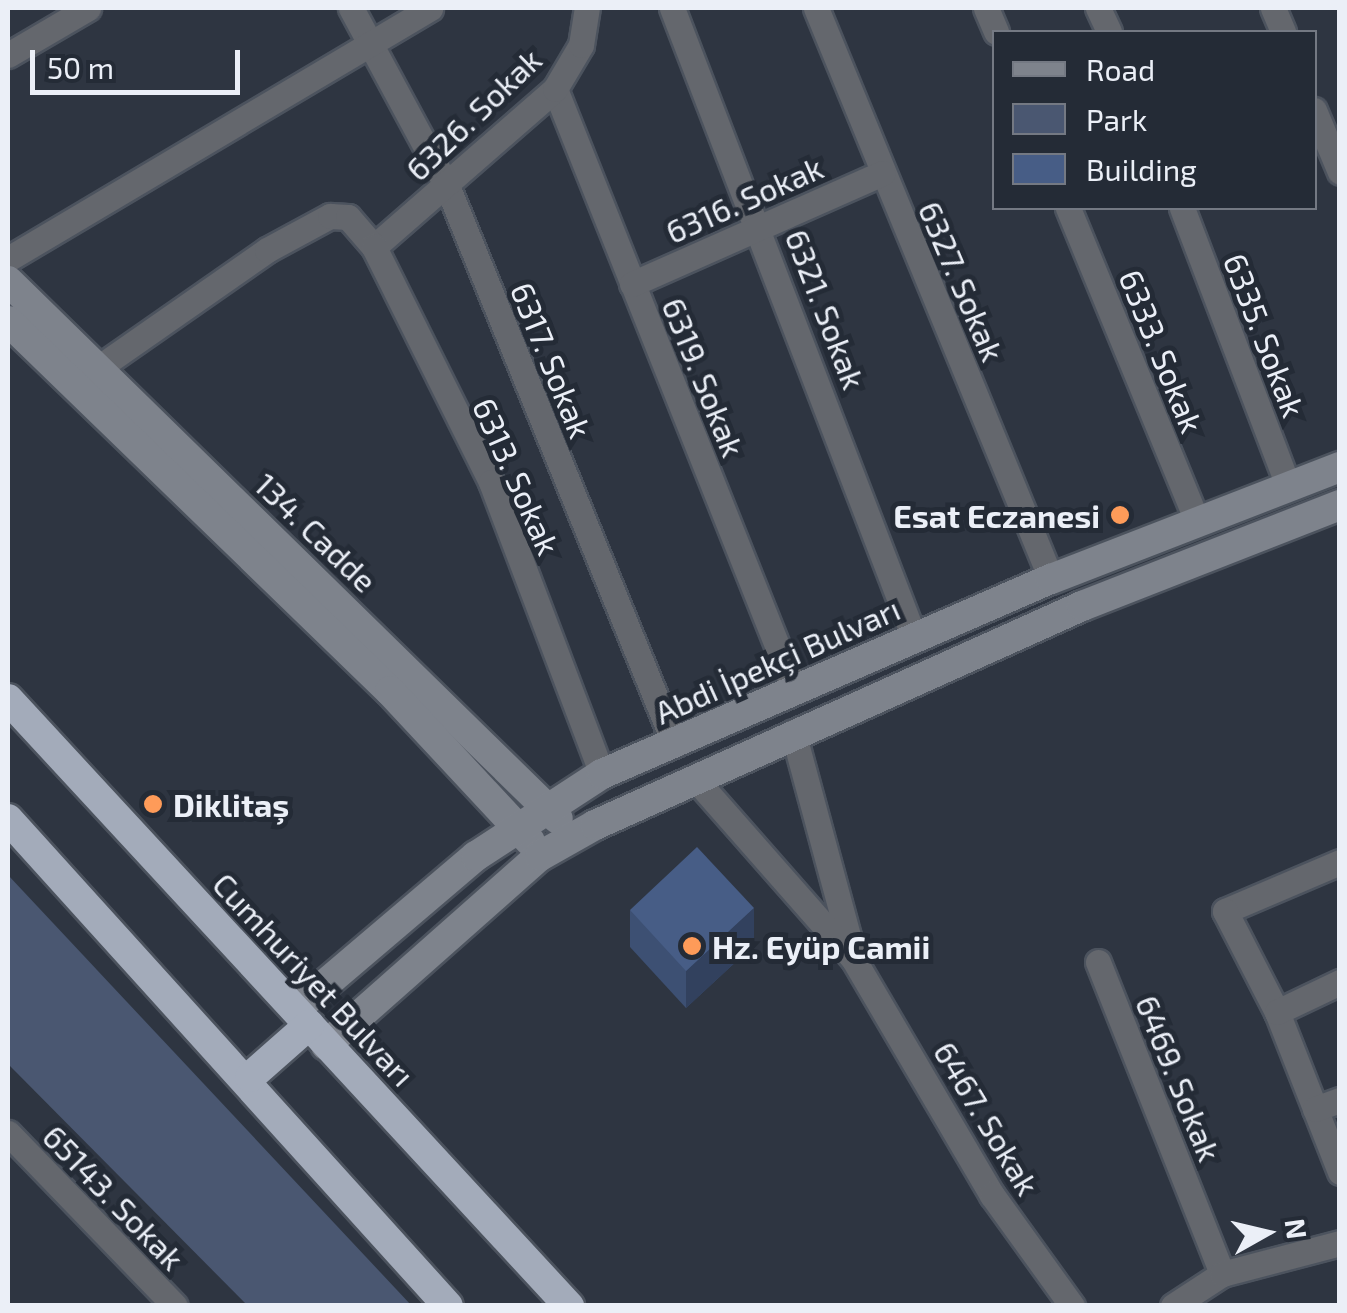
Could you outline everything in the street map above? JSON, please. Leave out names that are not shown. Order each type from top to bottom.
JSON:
[{"type":"highway","name":"Cumhuriyet Bulvarı","points":[[8,699],[569,1306]]},
{"type":"highway","points":[[8,818],[250,1077],[448,1306]]},
{"type":"highway","points":[[250,1077],[310,1026]]},
{"type":"street","name":"6317. Sokak","points":[[351,8],[448,188],[675,746]]},
{"type":"street","points":[[8,259],[430,8]]},
{"type":"street","name":"6326. Sokak","points":[[374,248],[448,188],[555,88],[582,45],[587,8]]},
{"type":"street","name":"6321. Sokak","points":[[672,8],[914,637]]},
{"type":"street","name":"6327. Sokak","points":[[816,8],[1051,579]]},
{"type":"street","points":[[8,56],[73,11]]},
{"type":"street","name":"6319. Sokak","points":[[555,88],[794,688]]},
{"type":"street","points":[[1317,117],[1340,172]]},
{"type":"street","name":"6316. Sokak","points":[[632,284],[882,173]]},
{"type":"street","name":"6333. Sokak","points":[[1069,210],[1196,519]]},
{"type":"street","name":"6335. Sokak","points":[[1183,210],[1288,486]]},
{"type":"street","name":"6313. Sokak","points":[[98,368],[267,250],[330,216],[348,216],[374,248],[491,482],[602,774]]},
{"type":"street","name":"134. Cadde","points":[[8,282],[548,804],[571,838]]},
{"type":"street","name":"134. Cadde","points":[[8,321],[518,824],[540,856]]},
{"type":"street","name":"Abdi İpekçi Bulvarı","points":[[310,1026],[518,824],[602,774],[675,746],[794,688],[1051,579],[1196,519],[1340,467]]},
{"type":"street","points":[[310,1026],[540,856],[571,838],[793,732],[1340,504]]},
{"type":"street","name":"6467. Sokak","points":[[793,732],[854,960]]},
{"type":"street","name":"6467. Sokak","points":[[697,780],[854,960],[992,1195],[1072,1306]]},
{"type":"street","points":[[1340,862],[1225,911],[1277,1012],[1340,1172]]},
{"type":"street","name":"6469. Sokak","points":[[1098,962],[1222,1274]]},
{"type":"street","points":[[1277,1012],[1340,982]]},
{"type":"street","points":[[1315,1110],[1340,1100]]},
{"type":"street","name":"65143. Sokak","points":[[8,1132],[174,1306]]},
{"type":"street","points":[[1173,1306],[1222,1274],[1340,1243]]},
{"type":"green space","points":[[8,875],[411,1305],[247,1305],[8,1064]]},
{"type":"building","points":[[697,847],[754,908],[686,971],[630,910]]},
{"type":"place","name":"Esat Eczanesi","points":[[1120,515]]},
{"type":"place","name":"Diklitaş","points":[[153,804]]},
{"type":"place","name":"Hz. Eyüp Camii","points":[[692,946]]}]
